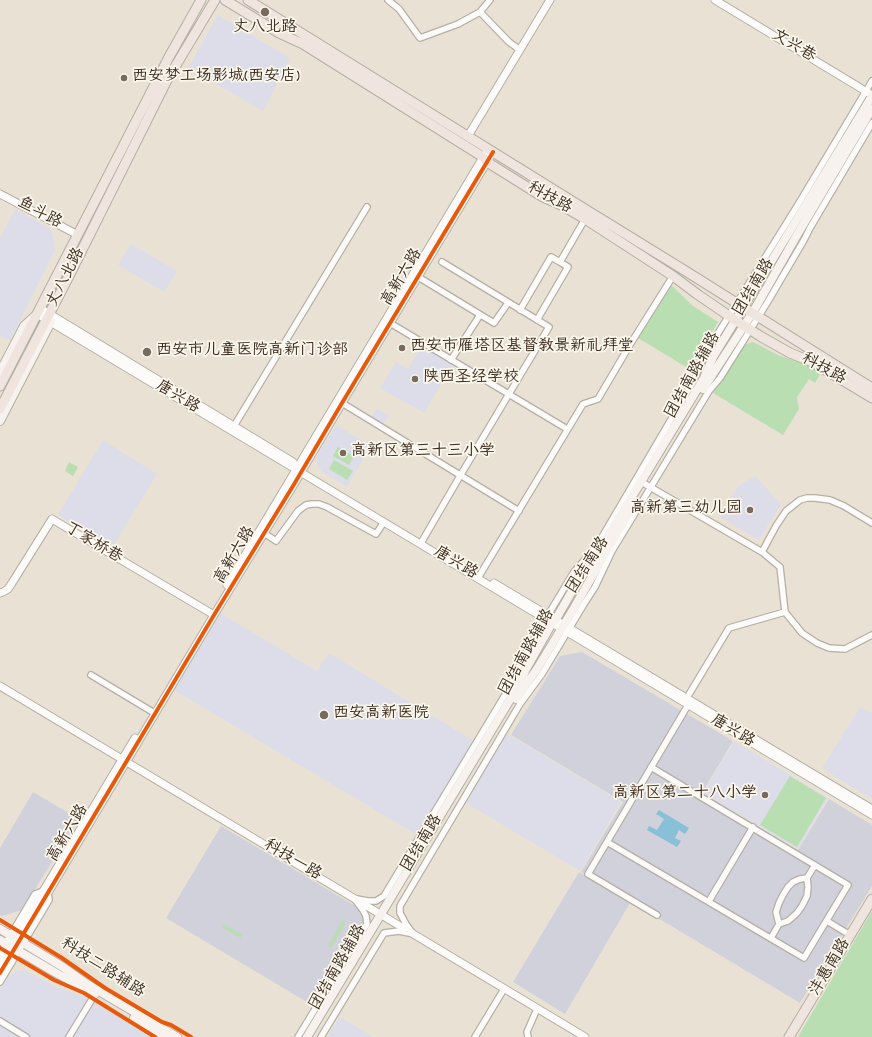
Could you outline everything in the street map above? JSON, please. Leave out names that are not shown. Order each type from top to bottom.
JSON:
[{"type":"main road","name":"丈八北路","points":[[0,386],[169,57],[202,0]]},
{"type":"main road","name":"丈八北路","points":[[0,408],[49,318],[166,82],[215,0]]},
{"type":"main road","name":"科技路","points":[[225,0],[279,33],[303,44],[543,197],[563,206],[585,219],[673,276],[747,328],[790,353],[812,362],[872,398]]},
{"type":"main road","name":"科技路","points":[[248,0],[756,314],[872,388]]},
{"type":"main road","name":"团结南路","points":[[313,1037],[517,688],[550,619],[592,562],[704,378],[732,318],[870,94]]},
{"type":"main road","name":"团结南路","points":[[307,1037],[521,692],[566,628],[708,381],[756,314],[797,235],[872,109]]},
{"type":"main road","points":[[0,372],[24,326],[39,311]]},
{"type":"main road","points":[[0,422],[49,318]]},
{"type":"main road","name":"沣惠南路","points":[[789,1037],[872,899]]},
{"type":"main road","points":[[0,929],[63,967],[97,992],[166,1037]]},
{"type":"main road","points":[[10,946],[56,973],[97,992],[177,1037]]},
{"type":"street","points":[[388,0],[399,9],[420,38],[458,24],[480,12],[490,0]]},
{"type":"street","points":[[468,136],[550,0]]},
{"type":"street","name":"文兴巷","points":[[715,0],[870,94]]},
{"type":"street","points":[[480,12],[509,42],[520,50]]},
{"type":"street","points":[[870,94],[872,81]]},
{"type":"street","points":[[756,314],[804,240],[872,123]]},
{"type":"street","name":"高新六路","points":[[0,963],[10,946],[17,939],[46,892],[491,150]]},
{"type":"street","name":"鱼斗路","points":[[0,194],[78,235]]},
{"type":"street","points":[[234,426],[367,207]]},
{"type":"street","points":[[560,262],[585,219]]},
{"type":"street","points":[[520,310],[551,257],[560,262],[568,267],[537,320]]},
{"type":"street","points":[[422,541],[549,327],[442,262]]},
{"type":"street","name":"高新六路","points":[[124,760],[151,711],[264,533],[300,469],[390,323],[416,275]]},
{"type":"street","points":[[416,275],[494,323],[508,302]]},
{"type":"street","points":[[479,576],[583,404],[598,399],[673,276]]},
{"type":"street","name":"唐兴路","points":[[39,311],[566,628],[872,815]]},
{"type":"street","points":[[451,360],[480,315]]},
{"type":"street","name":"唐兴路","points":[[49,318],[234,426],[384,522],[422,541]]},
{"type":"street","points":[[390,323],[567,429]]},
{"type":"street","points":[[342,403],[519,511]]},
{"type":"street","points":[[648,486],[762,552],[780,567],[785,612],[802,633],[817,643],[829,648],[845,649],[872,635]]},
{"type":"street","points":[[762,552],[786,511],[800,500],[807,498],[830,500],[844,506],[872,523]]},
{"type":"street","points":[[264,533],[276,541],[298,510],[306,505],[312,504],[319,504],[327,507],[376,534],[384,522]]},
{"type":"street","name":"丁家桥巷","points":[[0,593],[8,589],[52,519],[212,614]]},
{"type":"street","points":[[657,915],[588,874],[651,767],[686,702],[729,628],[785,612]]},
{"type":"street","name":"团结南路辅路","points":[[354,898],[376,901],[384,896],[511,685],[521,662],[550,619]]},
{"type":"street","name":"团结南路辅路","points":[[414,934],[400,913],[400,906],[520,704],[542,674],[566,628]]},
{"type":"street","points":[[91,675],[151,711]]},
{"type":"street","name":"科技一路","points":[[0,686],[585,1037]]},
{"type":"street","name":"唐兴路","points":[[686,702],[872,809]]},
{"type":"street","points":[[607,842],[804,958],[827,921],[848,885],[651,767]]},
{"type":"street","points":[[709,901],[753,827]]},
{"type":"street","points":[[771,938],[779,924],[788,921],[802,906],[808,887],[807,878],[815,865]]},
{"type":"street","points":[[779,924],[776,912],[783,895],[793,882],[807,878]]},
{"type":"street","points":[[0,953],[17,939],[35,894],[46,892]]},
{"type":"street","name":"团结南路辅路","points":[[298,1037],[367,924],[366,916],[363,910],[354,898]]},
{"type":"street","points":[[827,921],[850,935]]},
{"type":"street","name":"团结南路辅路","points":[[321,1037],[384,933],[399,931],[414,934]]},
{"type":"street","name":"高新六路","points":[[0,973],[10,946]]},
{"type":"street","points":[[0,982],[10,946]]},
{"type":"street","points":[[475,1037],[504,989]]},
{"type":"street","points":[[69,1037],[97,992]]},
{"type":"street","points":[[528,1037],[527,1032],[537,1009]]},
{"type":"street","points":[[0,1021],[26,1037]]},
{"type":"shaded area","points":[[218,15],[290,58],[263,111],[188,68]]},
{"type":"shaded area","points":[[15,209],[51,229],[55,250],[10,341],[0,336],[0,238]]},
{"type":"shaded area","points":[[131,244],[177,271],[164,292],[118,265]]},
{"type":"shaded area","name":"陕西圣经学校","points":[[422,345],[453,364],[424,413],[380,388],[396,362],[408,369]]},
{"type":"shaded area","points":[[377,409],[389,416],[383,425],[371,418]]},
{"type":"shaded area","name":"高新区第三十三小学","points":[[336,425],[371,446],[347,487],[321,471],[315,459]]},
{"type":"shaded area","points":[[103,440],[157,474],[112,548],[58,515]]},
{"type":"shaded area","name":"高新第三幼儿园","points":[[755,476],[781,504],[759,540],[720,517],[738,486]]},
{"type":"shaded area","name":"西安高新医院","points":[[220,613],[317,671],[329,653],[474,741],[417,835],[174,690]]},
{"type":"shaded area","points":[[582,652],[733,741],[702,793],[798,850],[829,799],[872,825],[872,886],[800,1003],[581,872],[623,802],[511,735],[560,656]]},
{"type":"shaded area","points":[[860,707],[872,713],[872,798],[863,794],[822,768]]},
{"type":"shaded area","points":[[507,734],[621,802],[580,871],[466,803]]},
{"type":"shaded area","name":"高新区第二十八小学","points":[[734,741],[828,798],[798,849],[703,793]]},
{"type":"shaded area","points":[[33,792],[79,819],[22,910],[2,916],[0,915],[0,848]]},
{"type":"shaded area","points":[[221,826],[357,907],[364,920],[312,1005],[166,918]]},
{"type":"shaded area","points":[[579,872],[630,903],[565,1014],[513,982]]},
{"type":"shaded area","points":[[25,970],[57,987],[84,996],[152,1037],[0,1037],[0,989],[8,977],[15,972]]},
{"type":"shaded area","points":[[340,1017],[373,1037],[327,1037]]},
{"type":"green space","points":[[671,285],[693,306],[718,322],[691,370],[638,338]]},
{"type":"green space","points":[[753,342],[778,355],[810,366],[821,373],[815,383],[809,379],[797,397],[799,409],[783,435],[713,393],[744,345]]},
{"type":"green space","points":[[338,447],[354,456],[349,465],[333,456]]},
{"type":"green space","points":[[334,460],[353,471],[347,480],[329,469]]},
{"type":"green space","points":[[69,462],[78,467],[73,476],[65,471]]},
{"type":"green space","points":[[790,776],[826,798],[797,847],[760,825]]},
{"type":"green space","points":[[872,911],[872,1037],[798,1037]]},
{"type":"green space","points":[[343,919],[345,923],[331,948],[328,946]]},
{"type":"green space","points":[[224,924],[242,935],[241,938],[222,927]]},
{"type":"water","points":[[659,810],[689,828],[685,834],[679,830],[675,838],[681,841],[677,847],[647,830],[649,826],[657,830],[664,819],[656,814]]},
{"type":"cycle path","points":[[0,973],[493,152]]},
{"type":"cycle path","name":"科技二路辅路","points":[[0,920],[62,958],[105,988],[162,1022],[171,1025],[191,1037]]},
{"type":"cycle path","points":[[0,948],[54,980],[84,993],[155,1037]]},
{"type":"place","name":"丈八北路","points":[[265,12]]},
{"type":"place","name":"西安梦工场影城(西安店)","points":[[124,78]]},
{"type":"place","name":"西安市雁塔区基督教景新礼拜堂","points":[[402,348]]},
{"type":"place","name":"西安市儿童医院高新门诊部","points":[[147,352]]},
{"type":"place","name":"陕西圣经学校","points":[[415,379]]},
{"type":"place","name":"高新区第三十三小学","points":[[343,453]]},
{"type":"place","name":"高新第三幼儿园","points":[[750,510]]},
{"type":"place","name":"西安高新医院","points":[[324,715]]},
{"type":"place","name":"高新区第二十八小学","points":[[765,795]]}]
